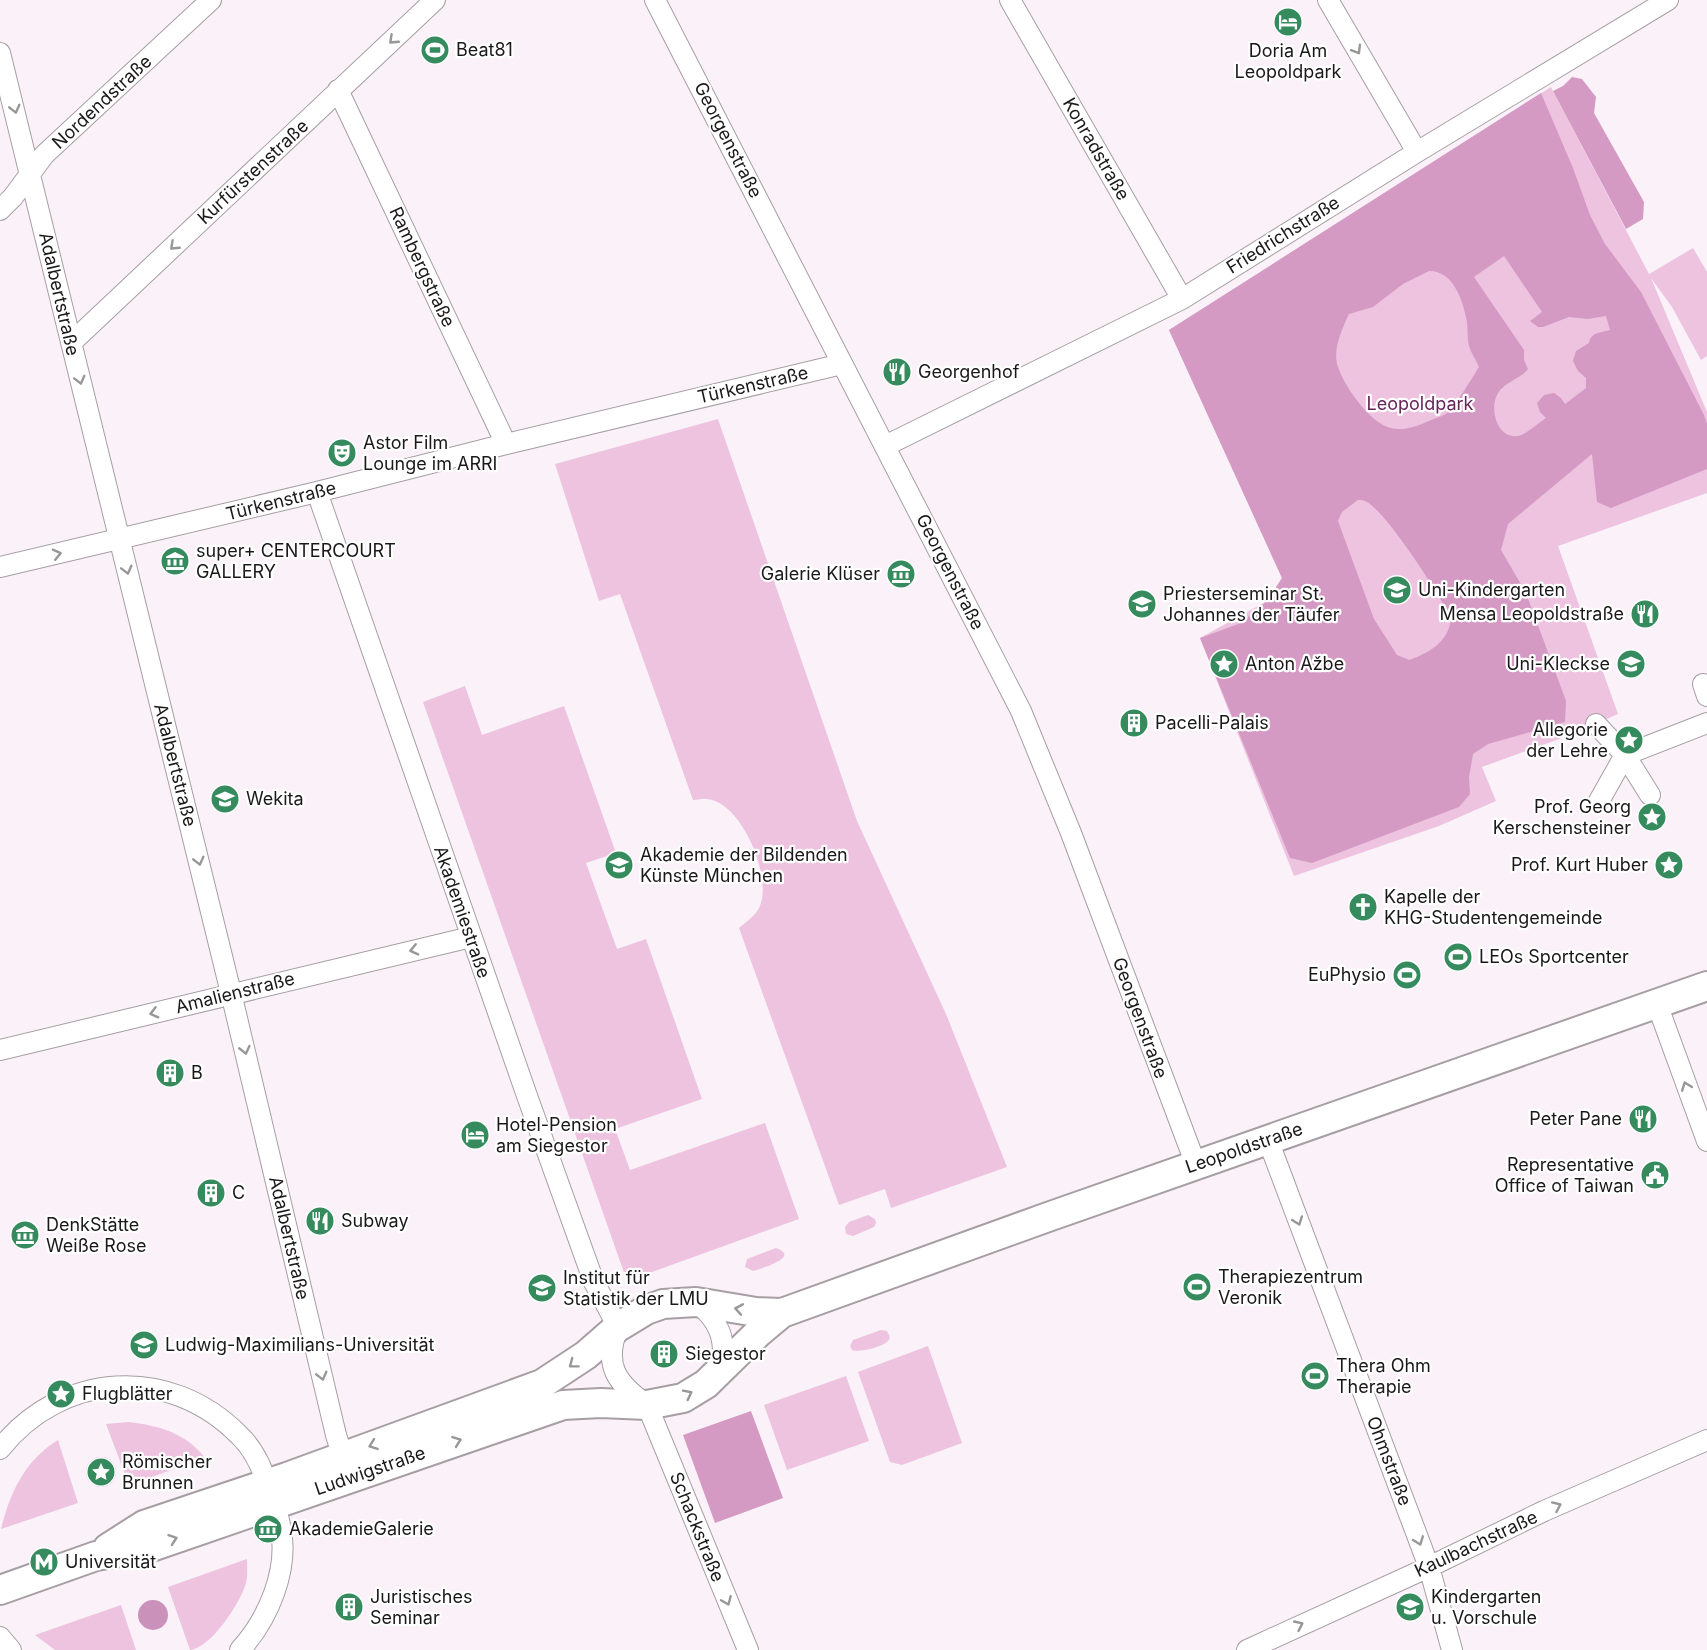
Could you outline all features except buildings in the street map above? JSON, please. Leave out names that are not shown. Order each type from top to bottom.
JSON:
[{"type":"main road","name":"Leopoldstraße","points":[[647,1405],[683,1398],[706,1384],[782,1313],[1707,986]]},
{"type":"main road","name":"Leopoldstraße","points":[[618,1327],[646,1310],[663,1304],[696,1302],[756,1312],[782,1313]]},
{"type":"main road","name":"Ludwigstraße","points":[[0,1590],[96,1556],[154,1546],[271,1494],[346,1467],[542,1384],[586,1355],[618,1327]]},
{"type":"main road","name":"Ludwigstraße","points":[[346,1467],[563,1405],[601,1402],[647,1405]]},
{"type":"street","name":"Nordendstraße","points":[[0,210],[13,197],[44,155],[212,0]]},
{"type":"street","name":"Kurfürstenstraße","points":[[71,343],[435,0]]},
{"type":"street","name":"Georgenstraße","points":[[655,0],[1021,711],[1071,833],[1196,1165]]},
{"type":"street","name":"Konradstraße","points":[[1010,0],[1182,299]]},
{"type":"street","points":[[1328,0],[1417,152]]},
{"type":"street","name":"Friedrichstraße","points":[[885,446],[1182,299],[1417,152],[1668,0]]},
{"type":"street","name":"Adalbertstraße","points":[[0,52],[346,1467]]},
{"type":"street","name":"Rambergstraße","points":[[338,90],[506,444]]},
{"type":"street","name":"Türkenstraße","points":[[0,567],[842,364]]},
{"type":"street","name":"Akademiestraße","points":[[317,492],[471,937],[594,1282],[618,1327]]},
{"type":"street","points":[[1599,801],[1625,755],[1707,723]]},
{"type":"street","points":[[1596,724],[1625,755],[1650,795]]},
{"type":"street","name":"Amalienstraße","points":[[0,1050],[471,937]]},
{"type":"street","points":[[1657,1004],[1707,1141]]},
{"type":"street","name":"Ohmstraße","points":[[1268,1140],[1428,1567],[1452,1650]]},
{"type":"street","points":[[696,1302],[706,1310],[721,1335],[725,1349],[723,1369]]},
{"type":"street","points":[[618,1327],[612,1341],[613,1370],[628,1392],[647,1405]]},
{"type":"street","points":[[0,1449],[12,1434],[33,1416],[57,1401],[98,1388],[124,1386],[150,1388],[176,1394],[199,1404],[221,1419],[241,1436],[259,1462],[281,1526],[282,1559],[276,1588],[265,1615],[250,1640],[240,1650]]},
{"type":"street","name":"Schackstraße","points":[[647,1405],[748,1650]]},
{"type":"street","name":"Kaulbachstraße","points":[[1247,1650],[1544,1512],[1707,1440]]},
{"type":"street","points":[[0,1637],[11,1650]]},
{"type":"green space","name":"Leopoldpark","points":[[1551,87],[1649,274],[1693,248],[1707,272],[1707,356],[1701,360],[1672,307],[1651,278],[1707,412],[1707,493],[1558,546],[1618,714],[1573,734],[1482,767],[1496,801],[1439,826],[1294,876],[1200,638],[1267,601],[1282,578],[1169,330]]},
{"type":"green space","points":[[718,419],[857,821],[946,1014],[1007,1167],[891,1208],[885,1189],[839,1205],[739,928],[757,911],[763,895],[762,879],[752,844],[743,827],[720,803],[705,799],[693,800],[620,594],[599,601],[555,464]]},
{"type":"green space","points":[[465,686],[482,735],[564,706],[616,853],[586,863],[617,949],[646,939],[702,1099],[615,1129],[630,1170],[765,1123],[799,1219],[627,1281],[423,702]]},
{"type":"green space","points":[[868,1215],[875,1219],[874,1227],[853,1236],[846,1234],[845,1227],[849,1222]]},
{"type":"green space","points":[[776,1248],[783,1251],[782,1259],[753,1271],[745,1267],[747,1259]]},
{"type":"green space","points":[[881,1330],[887,1331],[889,1336],[889,1340],[885,1343],[865,1350],[852,1350],[850,1346],[853,1340]]},
{"type":"green space","points":[[928,1346],[962,1443],[902,1465],[890,1462],[858,1372]]},
{"type":"green space","points":[[846,1376],[869,1441],[787,1470],[764,1405]]},
{"type":"green space","points":[[128,1422],[150,1425],[180,1436],[198,1449],[205,1458],[129,1485],[106,1424]]},
{"type":"green space","points":[[58,1440],[78,1503],[1,1529],[20,1478],[36,1457]]},
{"type":"green space","points":[[247,1559],[246,1583],[232,1612],[216,1633],[198,1647],[190,1650],[168,1587]]},
{"type":"green space","points":[[121,1605],[136,1650],[55,1650],[35,1635]]},
{"type":"shaded area","points":[[1572,77],[1582,79],[1596,97],[1594,113],[1644,202],[1643,219],[1626,229],[1553,91],[1563,86]]},
{"type":"shaded area","name":"Leopoldpark","points":[[1541,93],[1590,215],[1605,244],[1641,292],[1704,415],[1707,424],[1707,469],[1611,508],[1597,502],[1592,454],[1508,524],[1501,550],[1526,593],[1566,701],[1565,722],[1488,744],[1473,754],[1469,777],[1470,794],[1459,807],[1312,863],[1290,858],[1200,638],[1241,623],[1267,601],[1282,578],[1169,330]],"holes":[[[1504,256],[1542,312],[1530,321],[1538,327],[1569,317],[1588,319],[1606,316],[1610,330],[1594,335],[1589,343],[1576,351],[1573,361],[1578,371],[1586,378],[1586,388],[1565,404],[1554,393],[1544,395],[1537,403],[1540,412],[1546,418],[1518,436],[1504,433],[1496,421],[1494,406],[1501,389],[1528,369],[1524,360],[1524,350],[1474,277]],[[1429,271],[1438,272],[1451,282],[1463,305],[1469,346],[1479,367],[1447,413],[1419,425],[1399,429],[1391,428],[1375,420],[1359,403],[1342,376],[1336,361],[1336,354],[1343,326],[1349,314],[1373,307],[1403,284]],[[1358,500],[1367,502],[1387,522],[1425,574],[1451,618],[1446,634],[1431,650],[1409,660],[1397,655],[1374,619],[1338,521],[1342,512]]]},
{"type":"shaded area","points":[[751,1411],[783,1498],[715,1523],[683,1435]]},
{"type":"shaded area","points":[[101,1457],[112,1461],[116,1472],[112,1483],[101,1487],[90,1483],[86,1472],[90,1461]]},
{"type":"shaded area","points":[[153,1600],[164,1604],[168,1615],[164,1626],[153,1630],[142,1626],[138,1615],[142,1604]]},
{"type":"place","name":"Doria Am Leopoldpark","points":[[1288,22]]},
{"type":"place","name":"Beat81","points":[[435,50]]},
{"type":"place","name":"Georgenhof","points":[[897,372]]},
{"type":"place","name":"Astor Film Lounge im ARRI","points":[[342,453]]},
{"type":"place","name":"super+ CENTERCOURT GALLERY","points":[[175,561]]},
{"type":"place","name":"Galerie Klüser","points":[[901,574]]},
{"type":"place","name":"Uni-Kindergarten","points":[[1397,590]]},
{"type":"place","name":"Priesterseminar St. Johannes der Täufer","points":[[1142,604]]},
{"type":"place","name":"Mensa Leopoldstraße","points":[[1645,614]]},
{"type":"place","name":"Anton Ažbe","points":[[1224,664]]},
{"type":"place","name":"Uni-Kleckse","points":[[1631,664]]},
{"type":"place","name":"Pacelli-Palais","points":[[1134,723]]},
{"type":"place","name":"Allegorie der Lehre","points":[[1629,740]]},
{"type":"place","name":"Wekita","points":[[225,799]]},
{"type":"place","name":"Prof. Georg Kerschensteiner","points":[[1652,817]]},
{"type":"place","name":"Akademie der Bildenden Künste München","points":[[619,865]]},
{"type":"place","name":"Prof. Kurt Huber","points":[[1669,865]]},
{"type":"place","name":"Kapelle der KHG-Studentengemeinde","points":[[1363,907]]},
{"type":"place","name":"LEOs Sportcenter","points":[[1458,957]]},
{"type":"place","name":"EuPhysio","points":[[1407,975]]},
{"type":"place","name":"B","points":[[170,1073]]},
{"type":"place","name":"Peter Pane","points":[[1643,1119]]},
{"type":"place","name":"Hotel-Pension am Siegestor","points":[[475,1135]]},
{"type":"place","name":"Representative Office of Taiwan","points":[[1655,1175]]},
{"type":"place","name":"C","points":[[211,1193]]},
{"type":"place","name":"Subway","points":[[320,1221]]},
{"type":"place","name":"DenkStätte Weiße Rose","points":[[25,1235]]},
{"type":"place","name":"Therapiezentrum Veronik","points":[[1197,1287]]},
{"type":"place","name":"Institut für Statistik der LMU","points":[[542,1288]]},
{"type":"place","name":"Ludwig-Maximilians-Universität","points":[[144,1345]]},
{"type":"place","name":"Siegestor","points":[[664,1354]]},
{"type":"place","name":"Thera Ohm Therapie","points":[[1315,1376]]},
{"type":"place","name":"Flugblätter","points":[[61,1394]]},
{"type":"place","name":"Römischer Brunnen","points":[[101,1472]]},
{"type":"place","name":"AkademieGalerie","points":[[268,1529]]},
{"type":"place","name":"Universität","points":[[44,1562]]},
{"type":"place","name":"Juristisches Seminar","points":[[349,1607]]},
{"type":"place","name":"Kindergarten u. Vorschule","points":[[1410,1607]]}]
